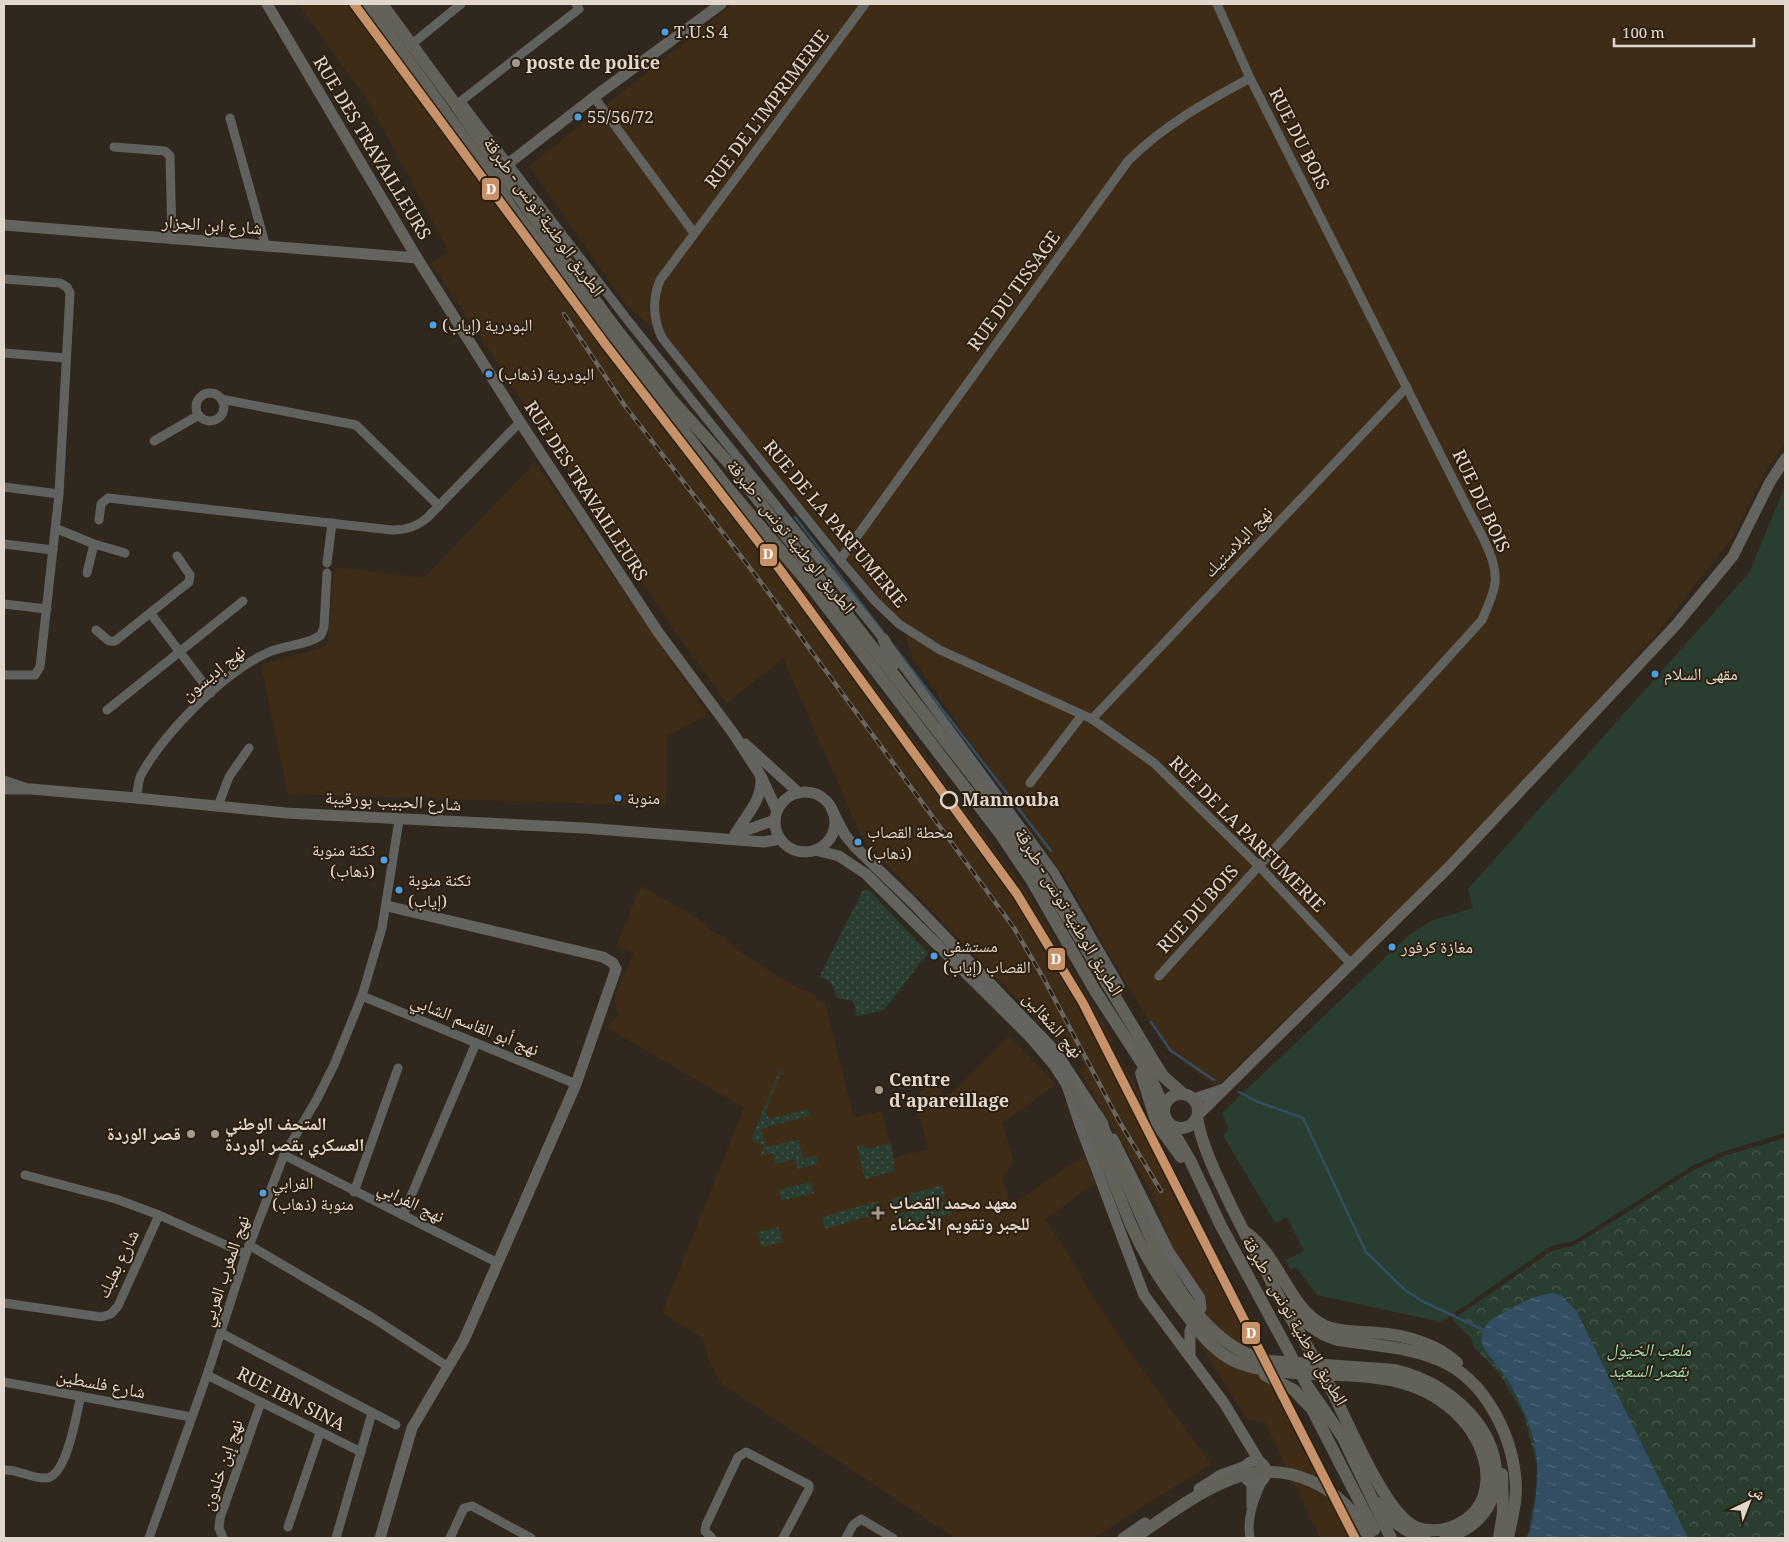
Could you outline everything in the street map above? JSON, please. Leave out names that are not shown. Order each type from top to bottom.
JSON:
[{"type":"main road","name":"الطريق الوطنية تونس - طبرقة","points":[[368,4],[501,170],[512,208],[727,487],[810,585],[999,832],[1032,880],[1066,941],[1158,1089],[1164,1107]]},
{"type":"main road","name":"الطريق الوطنية تونس - طبرقة","points":[[382,4],[414,43],[458,103],[524,204],[635,353],[671,399],[734,469],[897,676],[978,783],[1043,877],[1163,1076],[1188,1096]]},
{"type":"main road","points":[[884,640],[897,676]]},
{"type":"main road","points":[[1132,1050],[1148,1092],[1156,1124],[1202,1186]]},
{"type":"main road","points":[[1068,1085],[1088,1118],[1166,1268],[1208,1326],[1234,1348],[1252,1357],[1286,1364],[1369,1367],[1434,1384],[1461,1405],[1477,1422],[1491,1445],[1502,1472],[1504,1485],[1503,1513],[1499,1538]]},
{"type":"main road","points":[[1172,1096],[1188,1096],[1197,1104],[1197,1117],[1191,1125],[1181,1128],[1168,1121],[1164,1107],[1172,1096]]},
{"type":"main road","points":[[1098,1116],[1139,1240],[1168,1290],[1213,1346],[1242,1366],[1285,1384],[1308,1405],[1328,1438],[1378,1538]]},
{"type":"main road","name":"الطريق الوطنية تونس - طبرقة","points":[[1197,1117],[1207,1155],[1244,1230],[1270,1277],[1302,1318],[1325,1336],[1338,1340],[1424,1355],[1442,1361],[1471,1383],[1493,1410],[1510,1448],[1516,1489],[1514,1516],[1508,1538]]},
{"type":"main road","name":"الطريق الوطنية تونس - طبرقة","points":[[1168,1121],[1190,1160],[1220,1224],[1308,1387],[1342,1436],[1391,1538]]},
{"type":"main road","points":[[1244,1230],[1260,1243],[1298,1300],[1317,1321],[1335,1329],[1390,1334],[1430,1346],[1450,1356],[1471,1383]]},
{"type":"main road","points":[[1242,1366],[1283,1372],[1390,1379],[1412,1379],[1443,1402],[1468,1426],[1478,1443],[1486,1467],[1485,1490],[1477,1508],[1462,1522],[1439,1531],[1411,1524],[1391,1503],[1270,1277]]},
{"type":"main road","points":[[1342,1436],[1385,1511],[1400,1527],[1425,1538]]},
{"type":"main road","points":[[1446,1538],[1468,1530],[1481,1520],[1488,1508],[1493,1497],[1496,1479],[1491,1445]]},
{"type":"main road","points":[[1134,1538],[1218,1485],[1240,1476],[1272,1473],[1296,1476],[1331,1491],[1355,1515],[1369,1538]]},
{"type":"street","name":"RUE DES TRAVAILLEURS","points":[[267,4],[417,258],[520,422],[658,632],[733,733],[761,776],[776,816]]},
{"type":"street","points":[[387,4],[414,43],[461,4]]},
{"type":"street","points":[[721,4],[594,97],[501,170],[626,318],[884,640],[1054,872],[1120,986],[1115,997]]},
{"type":"street","points":[[1217,4],[1250,78]]},
{"type":"street","points":[[458,103],[580,5]]},
{"type":"street","name":"RUE DE L'IMPRIMERIE","points":[[694,233],[862,6]]},
{"type":"street","name":"RUE DU BOIS","points":[[1159,976],[1482,620],[1492,598],[1495,581],[1493,566],[1486,547],[1250,78]]},
{"type":"street","name":"RUE DU TISSAGE","points":[[840,560],[1128,161],[1150,140],[1184,116],[1250,78]]},
{"type":"street","points":[[594,97],[694,233]]},
{"type":"street","points":[[230,118],[266,247]]},
{"type":"street","points":[[114,147],[165,151],[168,153],[172,240]]},
{"type":"street","name":"شارع ابن الجزار","points":[[4,225],[172,240],[417,258]]},
{"type":"street","name":"RUE DE LA PARFUMERIE","points":[[694,233],[668,268],[656,290],[654,305],[658,330],[666,345],[840,560],[882,608],[916,636],[982,671],[1092,719],[1154,763],[1259,866],[1351,964]]},
{"type":"street","points":[[4,279],[60,283],[68,287],[70,293],[59,494],[39,671],[35,675],[4,675]]},
{"type":"street","points":[[4,353],[66,358]]},
{"type":"street","name":"نهج البلاستيك","points":[[1092,719],[1407,387]]},
{"type":"street","points":[[221,399],[223,410],[218,418],[207,421],[199,415],[196,405],[202,396],[212,394],[221,399],[356,426],[439,506]]},
{"type":"street","points":[[154,441],[199,415]]},
{"type":"street","points":[[99,520],[103,500],[108,498],[404,530],[421,523],[520,422]]},
{"type":"street","points":[[1197,1117],[1228,1088],[1257,1054],[1448,867],[1676,625],[1713,583],[1733,556],[1770,482],[1785,459]]},
{"type":"street","points":[[4,487],[59,494]]},
{"type":"street","points":[[327,563],[332,523]]},
{"type":"street","points":[[55,528],[94,544],[125,553]]},
{"type":"street","points":[[4,544],[53,550]]},
{"type":"street","points":[[87,573],[94,544]]},
{"type":"street","points":[[96,630],[109,641],[115,641],[191,580],[190,575],[177,556]]},
{"type":"street","name":"نهج إديسون","points":[[136,798],[140,777],[153,757],[184,718],[211,693],[248,662],[269,652],[312,640],[321,635],[324,627],[327,573]]},
{"type":"street","points":[[107,710],[243,601]]},
{"type":"street","points":[[4,604],[47,609]]},
{"type":"street","points":[[150,614],[211,693]]},
{"type":"street","points":[[1030,783],[1082,715]]},
{"type":"street","name":"RUE DES TRAVAILLEURS","points":[[733,733],[799,793]]},
{"type":"street","points":[[218,806],[229,777],[249,748]]},
{"type":"street","points":[[736,833],[759,798],[761,776]]},
{"type":"street","points":[[4,780],[31,789]]},
{"type":"street","name":"شارع الحبيب بورقيبة","points":[[4,788],[399,820],[584,828],[764,842],[780,839]]},
{"type":"street","points":[[816,850],[824,846],[834,831],[832,810],[819,796],[799,793],[783,802],[776,816],[780,839],[796,851],[816,850],[833,854],[849,861],[886,892],[1030,1037],[1068,1085],[1080,1125],[1144,1295],[1224,1403],[1265,1471],[1251,1509],[1248,1529],[1250,1538]]},
{"type":"street","name":"نهج الشغالين","points":[[832,810],[845,835],[855,847],[912,902],[1046,1040],[1076,1080],[1123,1157],[1168,1252],[1200,1298],[1201,1308],[1190,1331]]},
{"type":"street","points":[[721,839],[776,816]]},
{"type":"street","name":"نهج المغرب العربي","points":[[148,1538],[207,1375],[247,1250],[284,1155],[317,1099],[334,1065],[362,996],[387,906],[399,820]]},
{"type":"street","points":[[380,1538],[412,1428],[464,1340],[576,1084],[616,972],[613,962],[603,957],[387,906]]},
{"type":"street","name":"نهج أبو القاسم الشابي","points":[[362,996],[576,1084]]},
{"type":"street","points":[[403,1215],[476,1042]]},
{"type":"street","points":[[354,1192],[398,1068]]},
{"type":"street","points":[[1188,1096],[1228,1088]]},
{"type":"street","name":"نهج الفرابي","points":[[284,1155],[498,1263]]},
{"type":"street","points":[[25,1175],[116,1199],[159,1215]]},
{"type":"street","name":"شارع بعلبك","points":[[4,1303],[102,1317],[111,1314],[118,1306],[159,1215],[247,1250],[373,1318],[447,1366]]},
{"type":"street","points":[[1172,1334],[1190,1331],[1190,1357]]},
{"type":"street","points":[[221,1333],[396,1425]]},
{"type":"street","name":"RUE IBN SINA","points":[[207,1375],[361,1452]]},
{"type":"street","name":"شارع فلسطين","points":[[4,1382],[191,1417]]},
{"type":"street","points":[[4,1470],[45,1478],[53,1476],[64,1461],[81,1396]]},
{"type":"street","name":"نهج إبن خلدون","points":[[223,1538],[219,1528],[220,1518],[261,1402]]},
{"type":"street","points":[[336,1538],[372,1412]]},
{"type":"street","points":[[288,1527],[320,1433]]},
{"type":"street","points":[[1246,1438],[1247,1465],[1244,1472],[1248,1480],[1251,1509]]},
{"type":"street","points":[[712,1538],[705,1531],[706,1525],[740,1455],[746,1452],[809,1485],[809,1489],[783,1538]]},
{"type":"street","points":[[1122,1538],[1221,1475],[1254,1462],[1261,1464]]},
{"type":"street","points":[[1141,1538],[1213,1491],[1248,1480],[1263,1479]]},
{"type":"street","points":[[450,1538],[464,1508],[472,1506],[528,1537]]},
{"type":"street","points":[[846,1538],[853,1525],[861,1519],[893,1538]]},
{"type":"shaded area","points":[[298,4],[358,4],[481,170],[786,566],[1023,887],[1114,1041],[1111,1043],[1139,1092],[1142,1107],[1361,1538],[1320,1538],[1265,1422],[1248,1420],[1195,1337],[1207,1313],[1206,1296],[1174,1251],[1151,1192],[1079,1070],[1084,1066],[1067,1037],[1061,1030],[1044,1021],[1040,1023],[863,840],[783,658],[727,703],[676,633],[431,263],[449,252],[368,101]]},
{"type":"shaded area","points":[[733,4],[1785,4],[1785,441],[1764,474],[1734,535],[1664,625],[1504,806],[1216,1087],[1170,1052],[1139,1005],[1067,881],[913,659],[903,628],[663,337],[628,307],[529,166]]},
{"type":"shaded area","points":[[535,462],[708,715],[667,736],[666,806],[288,794],[261,665],[327,646],[334,567],[424,578]]},
{"type":"shaded area","name":"معهد محمد القصاب للجبر وتقويم الأعضاء","points":[[641,886],[697,918],[712,931],[724,937],[735,948],[771,972],[798,988],[814,994],[817,999],[825,1002],[854,1118],[882,1111],[893,1158],[929,1149],[914,1101],[932,1079],[944,1095],[952,1093],[1009,1036],[1056,1084],[1002,1124],[1014,1161],[1003,1178],[1011,1206],[1084,1155],[1095,1183],[1045,1220],[1068,1253],[1090,1293],[1133,1357],[1211,1464],[1093,1538],[955,1538],[722,1384],[708,1359],[703,1338],[662,1313],[744,1108],[606,1027],[619,1015],[614,1000],[634,951],[616,946]]},
{"type":"green space","points":[[1785,486],[1785,1133],[1722,1152],[1692,1166],[1574,1241],[1551,1246],[1441,1322],[1317,1295],[1296,1267],[1290,1269],[1286,1260],[1304,1251],[1287,1217],[1275,1223],[1223,1135],[1229,1129],[1222,1113],[1410,934],[1431,921],[1473,908],[1468,889],[1749,573]]},
{"type":"green space","points":[[863,890],[869,890],[928,953],[884,1010],[857,1016],[853,1001],[838,998],[830,981],[819,977]]},
{"type":"green space","points":[[780,1069],[782,1069],[766,1110],[769,1119],[808,1109],[810,1115],[761,1129],[766,1147],[799,1140],[803,1159],[816,1156],[818,1164],[798,1169],[795,1159],[775,1164],[773,1153],[760,1156],[764,1146],[751,1140]]},
{"type":"green space","name":"ملعب الخيول بقصر السعيد","points":[[1785,1138],[1785,1538],[1527,1538],[1536,1491],[1537,1466],[1524,1415],[1499,1373],[1474,1347],[1471,1338],[1452,1320],[1552,1251],[1576,1245],[1694,1170],[1724,1156]]},
{"type":"green space","points":[[891,1143],[895,1171],[865,1179],[857,1147],[865,1145],[866,1149]]},
{"type":"green space","points":[[811,1182],[814,1193],[781,1201],[778,1190]]},
{"type":"green space","points":[[942,1185],[945,1196],[891,1211],[888,1200]]},
{"type":"green space","points":[[878,1201],[881,1213],[825,1229],[822,1217]]},
{"type":"green space","points":[[949,1201],[952,1214],[904,1227],[901,1217],[893,1218],[892,1216]]},
{"type":"green space","points":[[779,1227],[783,1242],[761,1247],[758,1232]]},
{"type":"water","points":[[1554,1293],[1562,1296],[1576,1310],[1688,1538],[1529,1538],[1537,1474],[1533,1439],[1528,1421],[1519,1402],[1505,1376],[1483,1346],[1482,1335],[1489,1321],[1514,1306],[1537,1296]]},
{"type":"waterway","points":[[795,517],[1051,851]]},
{"type":"waterway","points":[[1151,1022],[1170,1050],[1214,1080]]},
{"type":"waterway","points":[[1239,1092],[1258,1102],[1303,1118],[1366,1252],[1405,1290],[1422,1301],[1484,1330]]},
{"type":"railway","points":[[564,314],[625,406],[763,585],[1014,928],[1044,979],[1119,1121],[1161,1191]]},
{"type":"transit line","name":"D","points":[[354,4],[606,345],[781,571],[1017,894],[1083,1003],[1355,1538]]},
{"type":"place","name":"T.U.S 4","points":[[665,32]]},
{"type":"place","name":"poste de police","points":[[516,63]]},
{"type":"place","name":"55/56/72","points":[[578,117]]},
{"type":"place","name":"البودرية (إياب)","points":[[433,325]]},
{"type":"place","name":"البودرية (ذهاب)","points":[[489,374]]},
{"type":"place","name":"مقهى السلام","points":[[1655,674]]},
{"type":"place","name":"منوبة","points":[[618,798]]},
{"type":"place","name":"Mannouba","points":[[949,800]]},
{"type":"place","name":"محطة القصاب (ذهاب)","points":[[858,842]]},
{"type":"place","name":"ثكنة منوبة (ذهاب)","points":[[384,860]]},
{"type":"place","name":"ثكنة منوبة (إياب)","points":[[399,890]]},
{"type":"place","name":"مغازة كرفور","points":[[1392,947]]},
{"type":"place","name":"مستشفى القصاب (إياب)","points":[[934,956]]},
{"type":"place","name":"Centre d'apareillage","points":[[879,1090]]},
{"type":"place","name":"قصر الوردة","points":[[191,1134]]},
{"type":"place","name":"المتحف الوطني العسكري بقصر الوردة","points":[[215,1134]]},
{"type":"place","name":"الفرابي منوبة (ذهاب)","points":[[263,1193]]},
{"type":"place","name":"معهد محمد القصاب للجبر وتقويم الأعضاء","points":[[878,1213]]}]
